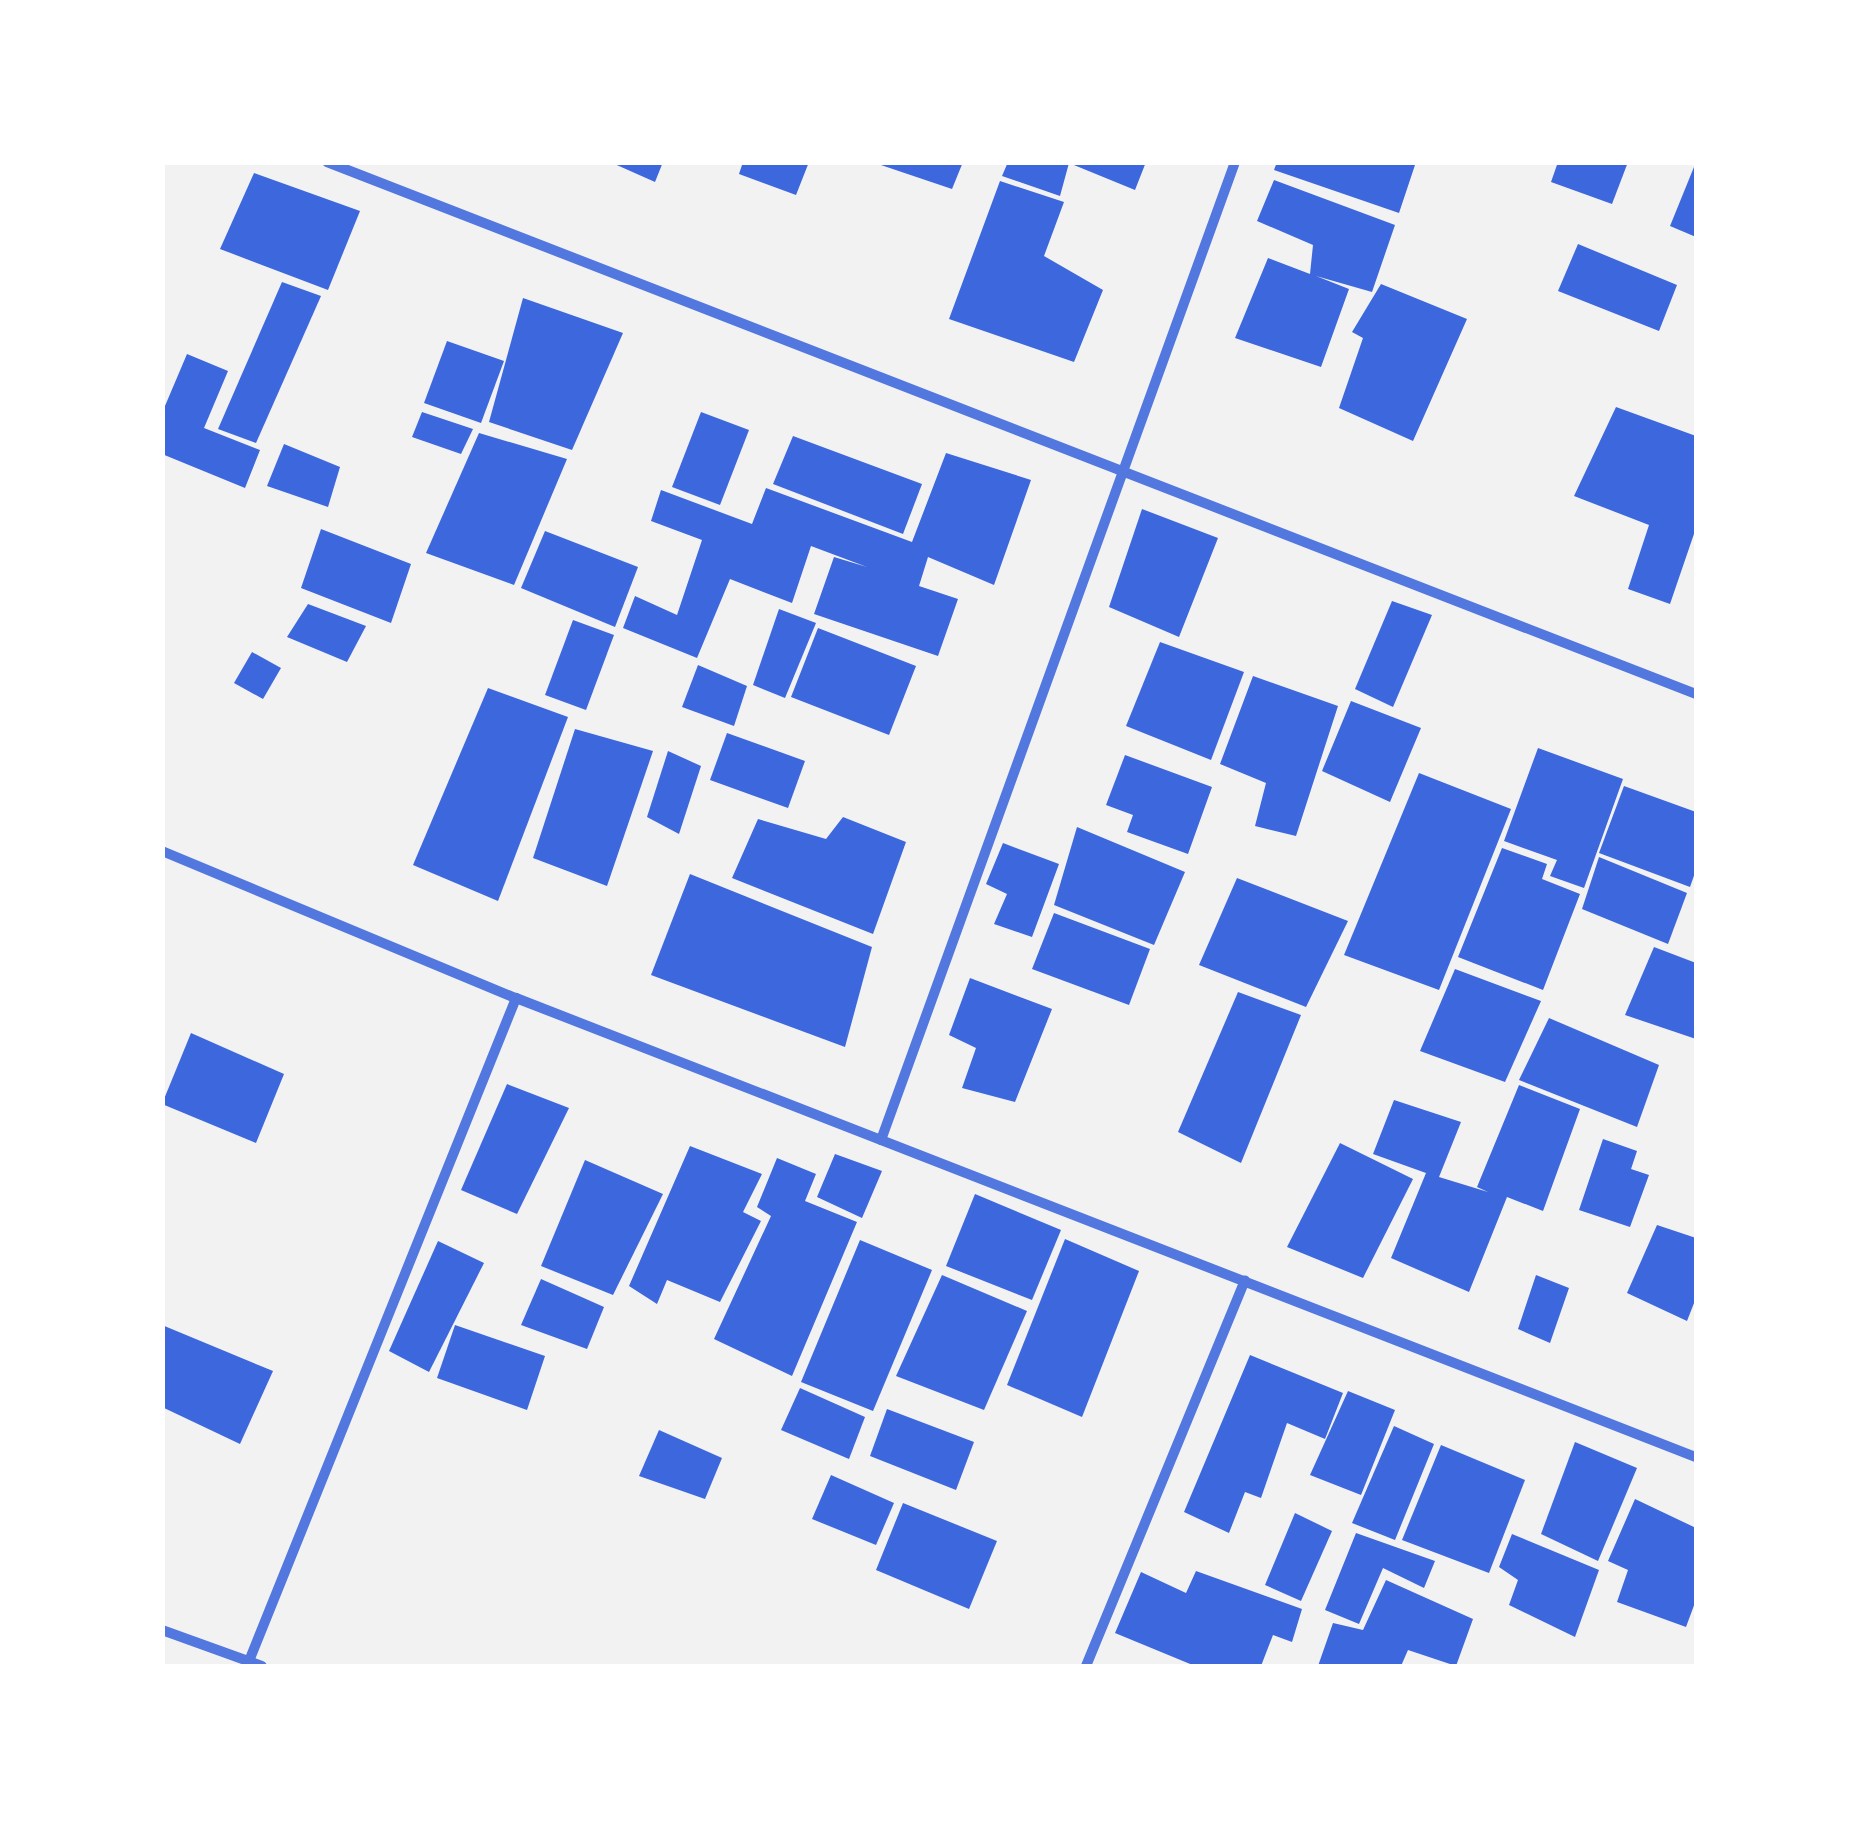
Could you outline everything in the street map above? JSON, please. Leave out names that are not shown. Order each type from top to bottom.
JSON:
[{"type":"street","points":[[327,162],[1696,694]]},
{"type":"street","points":[[881,1140],[1235,162]]},
{"type":"street","points":[[162,851],[516,998],[1696,1457]]},
{"type":"street","points":[[249,1661],[516,998]]},
{"type":"street","points":[[1086,1666],[1244,1281]]},
{"type":"street","points":[[162,1630],[262,1666]]},
{"type":"building","points":[[610,162],[663,162],[655,182]]},
{"type":"building","points":[[743,162],[809,162],[796,195],[739,174]]},
{"type":"building","points":[[872,162],[963,162],[952,189]]},
{"type":"building","points":[[1008,162],[1146,162],[1135,190],[1069,163],[1060,196],[1002,176]]},
{"type":"building","points":[[1277,162],[1416,162],[1399,213],[1274,170]]},
{"type":"building","points":[[1558,162],[1628,162],[1612,204],[1551,182]]},
{"type":"building","points":[[1696,162],[1696,237],[1670,226]]},
{"type":"building","points":[[254,173],[360,211],[328,290],[220,249]]},
{"type":"building","points":[[1274,180],[1395,225],[1372,292],[1316,276],[1349,289],[1321,367],[1235,338],[1268,258],[1310,274],[1313,245],[1257,221]]},
{"type":"building","points":[[1000,181],[1064,202],[1044,256],[1103,290],[1074,362],[949,319]]},
{"type":"building","points":[[1578,244],[1677,285],[1659,331],[1558,291]]},
{"type":"building","points":[[282,282],[321,296],[256,443],[218,429]]},
{"type":"building","points":[[1381,284],[1467,319],[1413,441],[1339,408],[1363,338],[1352,332]]},
{"type":"building","points":[[523,298],[623,333],[572,450],[489,422]]},
{"type":"building","points":[[447,341],[504,361],[481,423],[424,403]]},
{"type":"building","points":[[187,354],[228,371],[204,428],[260,450],[245,488],[162,454],[162,413]]},
{"type":"building","points":[[1616,407],[1696,436],[1696,528],[1670,604],[1628,589],[1649,525],[1574,496]]},
{"type":"building","points":[[422,412],[473,429],[461,454],[412,437]]},
{"type":"building","points":[[701,412],[749,430],[720,505],[672,487]]},
{"type":"building","points":[[479,433],[567,459],[514,585],[426,553]]},
{"type":"building","points":[[793,436],[922,484],[903,534],[773,484]]},
{"type":"building","points":[[284,444],[340,467],[328,507],[267,486]]},
{"type":"building","points":[[946,453],[1031,480],[994,585],[928,557],[919,586],[958,599],[938,656],[814,614],[834,557],[867,567],[811,546],[792,603],[730,579],[697,658],[623,628],[635,596],[677,615],[702,540],[651,521],[661,490],[752,524],[766,488],[912,542]]},
{"type":"building","points":[[1142,509],[1218,538],[1179,637],[1109,607]]},
{"type":"building","points":[[321,529],[411,564],[391,623],[301,588]]},
{"type":"building","points":[[545,531],[638,567],[615,627],[521,588]]},
{"type":"building","points":[[1392,601],[1432,615],[1393,707],[1355,689]]},
{"type":"building","points":[[308,604],[366,626],[347,662],[287,637]]},
{"type":"building","points":[[779,609],[816,623],[785,698],[753,685]]},
{"type":"building","points":[[573,620],[614,635],[586,710],[545,695]]},
{"type":"building","points":[[818,628],[916,666],[889,735],[791,697]]},
{"type":"building","points":[[1160,642],[1244,672],[1211,760],[1126,726]]},
{"type":"building","points":[[252,652],[281,668],[263,699],[234,683]]},
{"type":"building","points":[[698,665],[747,686],[734,726],[682,707]]},
{"type":"building","points":[[1253,676],[1338,706],[1296,836],[1255,826],[1266,783],[1220,764]]},
{"type":"building","points":[[488,688],[568,717],[498,901],[413,865]]},
{"type":"building","points":[[1351,701],[1421,728],[1390,802],[1322,771]]},
{"type":"building","points":[[575,729],[653,751],[607,886],[533,858]]},
{"type":"building","points":[[727,733],[805,761],[788,808],[710,780]]},
{"type":"building","points":[[1538,748],[1623,779],[1584,888],[1550,876],[1557,860],[1504,841]]},
{"type":"building","points":[[668,751],[701,766],[679,834],[647,817]]},
{"type":"building","points":[[1125,755],[1212,787],[1188,854],[1127,832],[1133,815],[1106,805]]},
{"type":"building","points":[[1419,773],[1511,809],[1439,990],[1344,955]]},
{"type":"building","points":[[1624,786],[1696,812],[1696,870],[1690,887],[1599,853]]},
{"type":"building","points":[[843,817],[906,842],[873,934],[732,878],[758,819],[826,839]]},
{"type":"building","points":[[1077,827],[1185,872],[1154,945],[1054,905]]},
{"type":"building","points":[[1003,843],[1059,864],[1032,937],[994,924],[1007,894],[986,884]]},
{"type":"building","points":[[1502,848],[1547,864],[1542,879],[1580,894],[1543,990],[1458,957]]},
{"type":"building","points":[[1599,857],[1687,893],[1668,944],[1582,909]]},
{"type":"building","points":[[690,874],[872,947],[845,1047],[651,975]]},
{"type":"building","points":[[1237,878],[1348,921],[1306,1007],[1199,965]]},
{"type":"building","points":[[1054,913],[1150,949],[1129,1005],[1032,969]]},
{"type":"building","points":[[1654,947],[1696,963],[1696,1039],[1625,1015]]},
{"type":"building","points":[[1455,969],[1541,1001],[1505,1082],[1420,1051]]},
{"type":"building","points":[[970,978],[1052,1009],[1015,1102],[962,1088],[976,1048],[949,1035]]},
{"type":"building","points":[[1238,992],[1301,1015],[1241,1163],[1178,1132]]},
{"type":"building","points":[[1549,1018],[1659,1065],[1637,1127],[1519,1080]]},
{"type":"building","points":[[191,1033],[284,1074],[256,1143],[162,1104]]},
{"type":"building","points":[[507,1084],[569,1108],[517,1214],[461,1190]]},
{"type":"building","points":[[1519,1085],[1580,1109],[1543,1211],[1507,1197],[1469,1292],[1391,1258],[1426,1173],[1373,1154],[1394,1100],[1461,1122],[1439,1177],[1488,1192],[1477,1187]]},
{"type":"building","points":[[1603,1139],[1637,1151],[1631,1169],[1649,1175],[1630,1227],[1579,1210]]},
{"type":"building","points":[[1340,1143],[1413,1179],[1363,1278],[1287,1247]]},
{"type":"building","points":[[690,1146],[762,1174],[743,1212],[761,1221],[720,1302],[667,1280],[657,1304],[629,1286]]},
{"type":"building","points":[[835,1154],[882,1171],[862,1218],[817,1197]]},
{"type":"building","points":[[777,1158],[816,1174],[805,1201],[857,1222],[792,1376],[714,1339],[771,1216],[757,1207]]},
{"type":"building","points":[[585,1160],[663,1194],[613,1295],[541,1266]]},
{"type":"building","points":[[975,1194],[1061,1230],[1032,1300],[946,1266]]},
{"type":"building","points":[[1657,1225],[1696,1238],[1696,1298],[1687,1321],[1627,1293]]},
{"type":"building","points":[[1065,1239],[1139,1271],[1082,1417],[1007,1385]]},
{"type":"building","points":[[860,1240],[932,1270],[873,1411],[801,1382]]},
{"type":"building","points":[[438,1241],[484,1263],[429,1372],[389,1351]]},
{"type":"building","points":[[942,1275],[1027,1311],[984,1410],[896,1376]]},
{"type":"building","points":[[1536,1275],[1569,1288],[1550,1343],[1518,1329]]},
{"type":"building","points":[[541,1279],[604,1307],[587,1349],[521,1325]]},
{"type":"building","points":[[162,1325],[273,1371],[240,1444],[162,1407]]},
{"type":"building","points":[[455,1325],[545,1356],[527,1410],[437,1378]]},
{"type":"building","points":[[1250,1355],[1343,1393],[1325,1439],[1287,1423],[1261,1498],[1245,1492],[1229,1533],[1184,1512]]},
{"type":"building","points":[[800,1388],[865,1417],[849,1459],[781,1430]]},
{"type":"building","points":[[1348,1391],[1395,1410],[1361,1495],[1310,1475]]},
{"type":"building","points":[[887,1409],[974,1442],[956,1490],[870,1456]]},
{"type":"building","points":[[1394,1426],[1434,1444],[1395,1540],[1352,1523]]},
{"type":"building","points":[[659,1430],[722,1458],[705,1499],[639,1476]]},
{"type":"building","points":[[1575,1442],[1637,1468],[1598,1561],[1541,1534]]},
{"type":"building","points":[[1441,1445],[1525,1480],[1489,1573],[1402,1540]]},
{"type":"building","points":[[831,1475],[894,1503],[876,1545],[812,1519]]},
{"type":"building","points":[[1635,1499],[1696,1528],[1696,1600],[1686,1627],[1617,1602],[1628,1570],[1608,1561]]},
{"type":"building","points":[[903,1503],[997,1541],[969,1609],[876,1570]]},
{"type":"building","points":[[1295,1513],[1332,1531],[1301,1601],[1265,1585]]},
{"type":"building","points":[[1356,1533],[1435,1561],[1424,1588],[1383,1568],[1359,1624],[1325,1610]]},
{"type":"building","points":[[1512,1534],[1599,1570],[1575,1637],[1509,1605],[1518,1580],[1499,1567]]},
{"type":"building","points":[[1196,1571],[1302,1609],[1292,1642],[1273,1635],[1261,1666],[1195,1666],[1115,1633],[1141,1572],[1186,1593]]},
{"type":"building","points":[[1386,1580],[1473,1619],[1456,1666],[1408,1650],[1401,1666],[1318,1666],[1333,1623],[1363,1630]]}]
